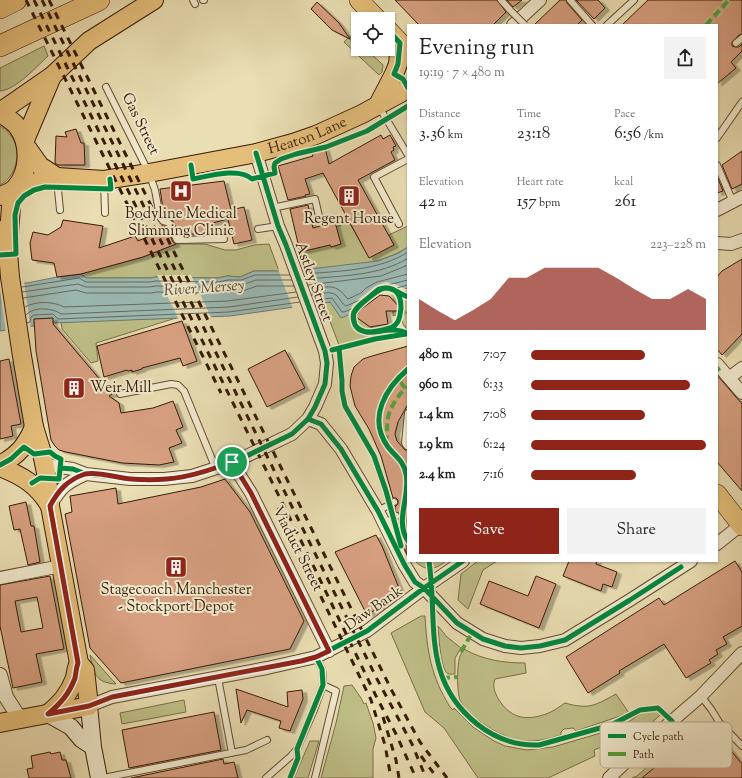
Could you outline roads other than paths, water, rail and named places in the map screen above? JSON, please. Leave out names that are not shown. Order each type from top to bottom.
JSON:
[{"type":"highway","points":[[0,8],[16,0]]},
{"type":"highway","points":[[0,46],[100,0]]},
{"type":"highway","points":[[359,0],[370,12]]},
{"type":"highway","points":[[718,495],[742,525]]},
{"type":"main road","points":[[0,112],[52,76],[89,41],[154,0]]},
{"type":"main road","points":[[378,105],[398,64],[399,42]]},
{"type":"main road","points":[[48,714],[62,703],[70,690],[76,676],[78,663],[50,506],[45,465],[34,427],[3,235],[9,235],[9,191],[25,171],[26,145],[52,76]]},
{"type":"main road","name":"Heaton Lane","points":[[9,191],[57,177],[104,180],[256,153],[316,135],[407,90]]},
{"type":"main road","name":"Heaton Lane","points":[[0,112],[16,126],[26,145],[40,166],[57,177]]},
{"type":"main road","points":[[0,466],[11,459],[24,447],[34,427]]},
{"type":"main road","points":[[0,466],[32,483],[50,506]]},
{"type":"main road","points":[[78,663],[85,670],[93,747],[99,778]]},
{"type":"main road","points":[[0,723],[89,706]]},
{"type":"main road","points":[[48,714],[71,727],[81,739],[93,747]]},
{"type":"street","points":[[514,24],[540,0]]},
{"type":"street","name":"Astley Street","points":[[45,465],[86,474],[130,479],[164,479],[192,476],[216,469],[292,434],[308,419],[325,384],[325,351],[278,226],[256,153]]},
{"type":"street","points":[[718,209],[737,199]]},
{"type":"street","points":[[718,243],[731,244],[742,240]]},
{"type":"street","points":[[718,365],[742,393]]},
{"type":"street","points":[[729,378],[742,368]]},
{"type":"street","points":[[308,419],[321,424],[341,449],[381,517],[404,564],[415,582],[424,588],[457,623],[483,639],[505,646],[529,648],[565,640],[689,562]]},
{"type":"street","name":"Viaduct Street","points":[[232,462],[257,505],[329,651]]},
{"type":"street","points":[[50,506],[58,491],[65,485],[86,474]]},
{"type":"street","points":[[718,543],[742,525]]},
{"type":"street","name":"Daw Bank","points":[[89,706],[112,697],[218,678],[316,657],[367,631],[462,562]]},
{"type":"street","points":[[0,578],[61,566]]},
{"type":"street","points":[[671,722],[701,696],[742,652]]},
{"type":"street","points":[[0,675],[6,697],[20,719]]},
{"type":"street","points":[[609,778],[620,768]]},
{"type":"lane","points":[[501,0],[524,24]]},
{"type":"lane","points":[[570,0],[591,24]]},
{"type":"lane","points":[[608,24],[634,0]]},
{"type":"lane","points":[[736,43],[742,38]]},
{"type":"lane","name":"Gas Street","points":[[106,87],[149,173],[155,190],[160,217],[163,221],[169,223],[177,240],[224,239]]},
{"type":"lane","points":[[718,137],[742,102]]},
{"type":"lane","points":[[378,105],[407,153]]},
{"type":"lane","points":[[399,224],[374,177],[407,160]]},
{"type":"lane","points":[[718,167],[737,199]]},
{"type":"lane","points":[[57,177],[60,210]]},
{"type":"lane","points":[[104,180],[104,213]]},
{"type":"lane","points":[[272,208],[314,199],[319,216]]},
{"type":"lane","points":[[258,229],[278,226]]},
{"type":"lane","points":[[120,394],[171,384],[178,385],[184,391],[216,469]]},
{"type":"lane","points":[[407,423],[405,443],[407,446]]},
{"type":"lane","points":[[381,517],[394,502]]},
{"type":"lane","points":[[381,517],[396,516]]},
{"type":"lane","points":[[266,778],[297,749],[323,685],[322,669],[316,657]]},
{"type":"lane","points":[[218,678],[232,753]]},
{"type":"lane","points":[[315,778],[336,691],[323,685]]},
{"type":"lane","points":[[701,696],[719,722]]},
{"type":"lane","points":[[732,736],[742,746]]},
{"type":"lane","points":[[103,778],[246,750],[267,740]]},
{"type":"water","name":"River Mersey","points":[[407,248],[407,288],[382,296],[363,309],[341,318],[330,302],[230,316],[53,323],[52,318],[34,319],[34,326],[0,331],[0,283],[27,283],[81,274],[86,278],[240,277],[254,271],[293,271],[378,261],[399,253]]},
{"type":"tunnel","points":[[707,24],[729,0]]},
{"type":"railway","points":[[26,0],[221,393]]},
{"type":"railway","points":[[34,0],[396,734],[416,778]]},
{"type":"railway","points":[[42,0],[377,679],[412,744],[426,778]]},
{"type":"railway","points":[[49,0],[392,691],[420,742],[447,778]]},
{"type":"railway","points":[[278,508],[371,700],[385,745],[391,778]]},
{"type":"railway","points":[[383,717],[396,760],[399,778]]},
{"type":"railway","points":[[421,756],[437,778]]},
{"type":"place","name":"Bodyline Medical Slimming Clinic","points":[[181,191]]},
{"type":"place","name":"Regent House","points":[[349,196]]},
{"type":"place","name":"Weir Mill","points":[[74,388]]},
{"type":"place","name":"Stagecoach Manchester - Stockport Depot","points":[[176,567]]}]
